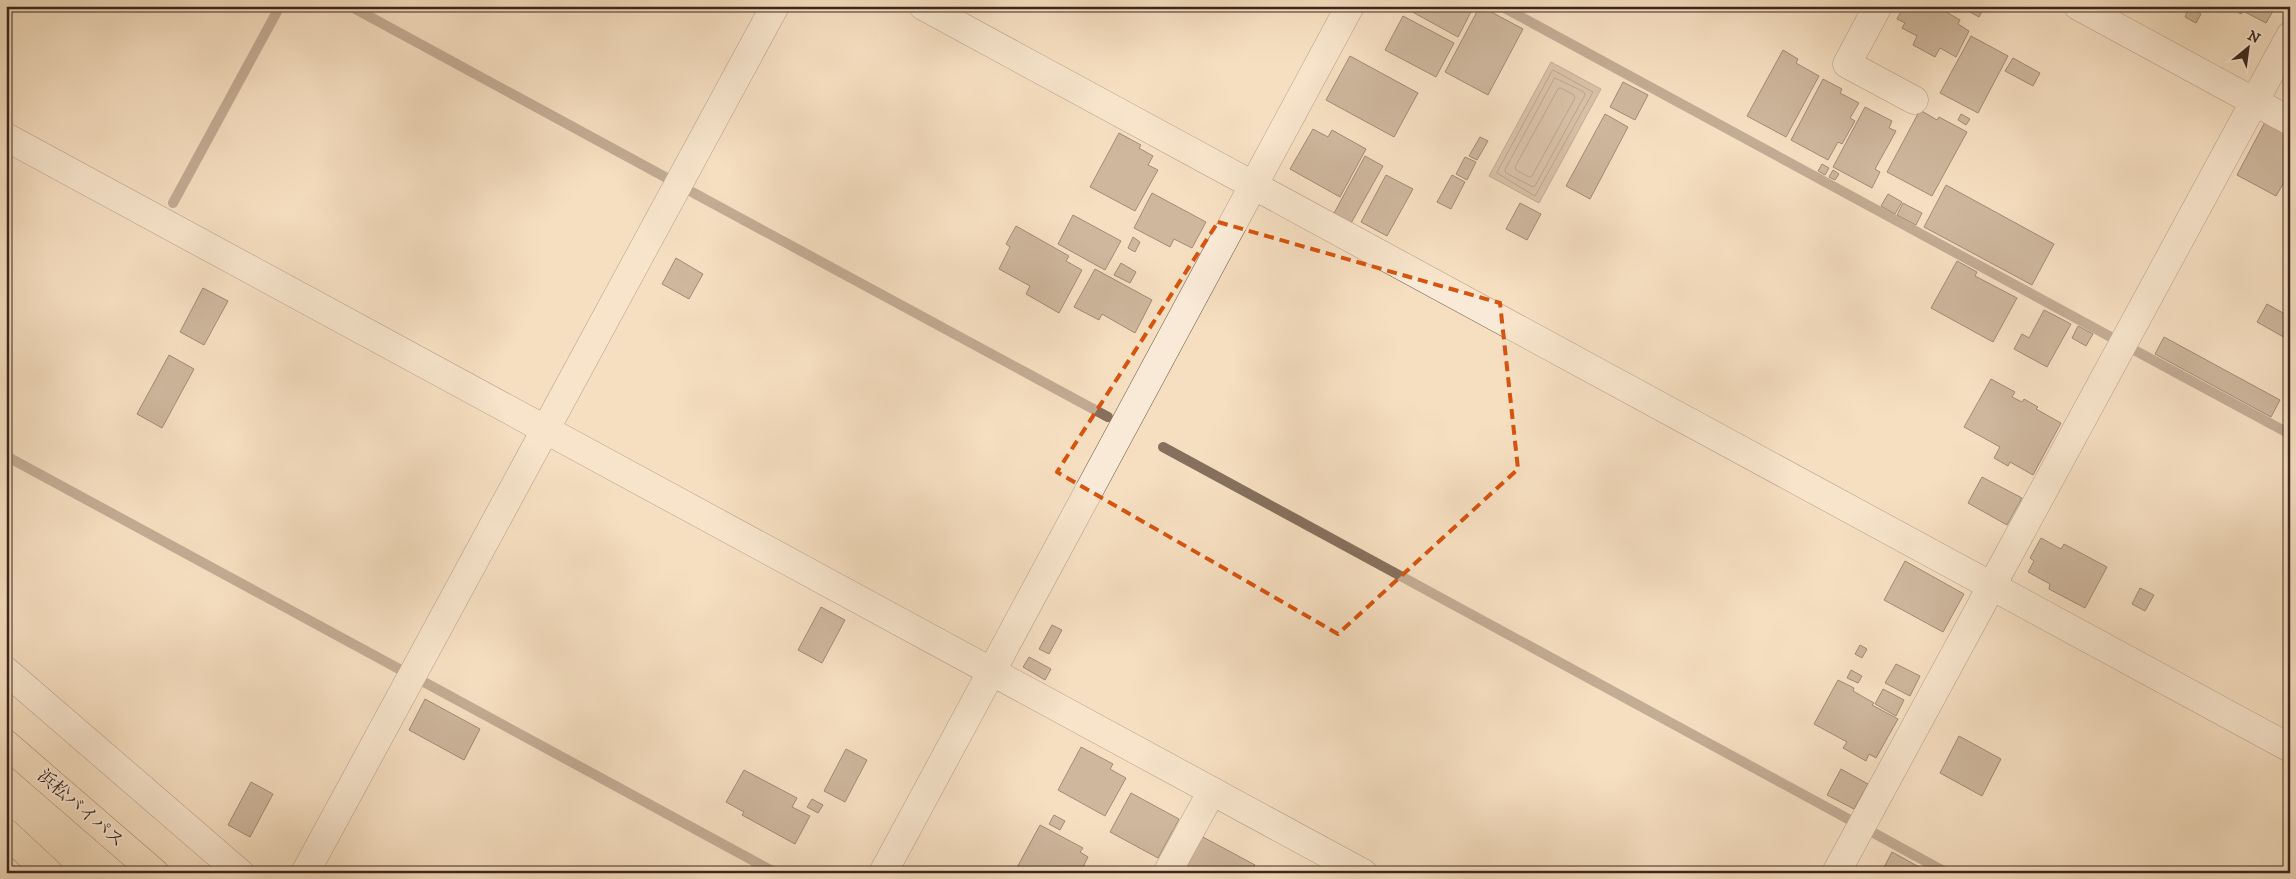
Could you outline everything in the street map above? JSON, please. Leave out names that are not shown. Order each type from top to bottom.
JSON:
[{"type":"highway","name":"浜松バイパス","points":[[6,744],[155,873]]},
{"type":"highway","points":[[6,833],[49,873]]},
{"type":"street","points":[[305,873],[775,6]]},
{"type":"street","points":[[923,6],[2290,748]]},
{"type":"street","points":[[883,873],[1350,6]]},
{"type":"street","points":[[1878,6],[1847,64],[1914,100]]},
{"type":"street","points":[[2078,6],[2290,121]]},
{"type":"street","points":[[1836,873],[2290,36]]},
{"type":"street","points":[[6,137],[1363,873]]},
{"type":"street","points":[[6,671],[240,873]]},
{"type":"street","points":[[1168,873],[1212,791]]},
{"type":"highlighted area","points":[[1218,222],[1500,303],[1518,469],[1338,634],[1057,472]]},
{"type":"water","points":[[1551,62],[1601,89],[1539,203],[1489,176]]},
{"type":"building","points":[[1408,6],[1474,6],[1458,37],[1407,9]]},
{"type":"building","points":[[1480,6],[1523,29],[1488,95],[1445,72]]},
{"type":"building","points":[[1904,6],[1936,6],[1960,20],[1958,24],[1969,31],[1956,57],[1940,48],[1935,57],[1913,45],[1917,36],[1902,28],[1905,23],[1897,19]]},
{"type":"building","points":[[1959,6],[1985,6],[1979,17]]},
{"type":"building","points":[[2225,6],[2276,6],[2266,23],[2243,11],[2241,14]]},
{"type":"building","points":[[2189,7],[2201,14],[2196,23],[2185,17]]},
{"type":"building","points":[[1403,16],[1454,43],[1436,77],[1385,50]]},
{"type":"building","points":[[1971,36],[2008,56],[1978,113],[1940,93]]},
{"type":"building","points":[[1783,50],[1798,59],[1796,63],[1819,76],[1786,137],[1747,116]]},
{"type":"building","points":[[1350,56],[1418,93],[1394,137],[1326,100]]},
{"type":"building","points":[[2013,58],[2040,73],[2033,86],[2005,71]]},
{"type":"building","points":[[1823,79],[1842,89],[1840,93],[1859,103],[1850,118],[1855,121],[1842,144],[1838,142],[1828,160],[1791,140]]},
{"type":"building","points":[[1623,82],[1648,95],[1635,120],[1610,107]]},
{"type":"building","points":[[1865,107],[1892,121],[1889,128],[1896,131],[1875,169],[1880,172],[1872,188],[1833,167]]},
{"type":"building","points":[[1920,110],[1937,120],[1939,117],[1967,132],[1932,196],[1887,172]]},
{"type":"building","points":[[1605,114],[1628,127],[1590,199],[1566,186]]},
{"type":"building","points":[[1961,114],[1970,119],[1966,125],[1958,120]]},
{"type":"building","points":[[2265,122],[2290,135],[2290,172],[2276,196],[2237,175]]},
{"type":"building","points":[[1313,129],[1328,137],[1332,130],[1366,149],[1340,197],[1290,169]]},
{"type":"building","points":[[1119,133],[1141,145],[1139,148],[1153,156],[1148,165],[1158,170],[1135,211],[1090,187]]},
{"type":"building","points":[[1480,137],[1488,141],[1477,160],[1469,156]]},
{"type":"building","points":[[1365,156],[1383,166],[1350,225],[1333,215]]},
{"type":"building","points":[[1465,157],[1476,162],[1467,180],[1456,174]]},
{"type":"building","points":[[1822,164],[1829,168],[1825,175],[1818,171]]},
{"type":"building","points":[[1833,170],[1839,174],[1835,180],[1829,177]]},
{"type":"building","points":[[1386,175],[1413,189],[1387,236],[1361,222]]},
{"type":"building","points":[[1452,175],[1465,182],[1451,209],[1437,202]]},
{"type":"building","points":[[1946,185],[2054,244],[2032,285],[1924,227]]},
{"type":"building","points":[[1152,193],[1206,222],[1192,248],[1174,239],[1170,247],[1134,228]]},
{"type":"building","points":[[1888,194],[1902,202],[1895,214],[1881,206]]},
{"type":"building","points":[[1520,203],[1541,214],[1527,240],[1506,229]]},
{"type":"building","points":[[1903,203],[1922,213],[1916,225],[1897,215]]},
{"type":"building","points":[[1073,215],[1121,241],[1105,270],[1058,244]]},
{"type":"building","points":[[1016,226],[1069,256],[1066,261],[1082,270],[1059,313],[1026,294],[1030,286],[999,269],[1010,247],[1006,244]]},
{"type":"building","points":[[1133,237],[1140,242],[1135,252],[1128,248]]},
{"type":"building","points":[[676,258],[703,274],[689,299],[662,284]]},
{"type":"building","points":[[1957,261],[1977,272],[1975,276],[2017,298],[1993,342],[1931,308]]},
{"type":"building","points":[[1121,263],[1136,272],[1130,283],[1114,275]]},
{"type":"building","points":[[1095,269],[1152,300],[1135,333],[1102,314],[1099,320],[1074,307]]},
{"type":"building","points":[[203,288],[228,301],[204,345],[180,332]]},
{"type":"building","points":[[2267,304],[2290,317],[2289,340],[2257,322]]},
{"type":"building","points":[[2044,310],[2071,324],[2047,367],[2014,349],[2022,334],[2029,338]]},
{"type":"building","points":[[2078,326],[2093,334],[2086,346],[2072,338]]},
{"type":"building","points":[[2164,337],[2280,400],[2271,417],[2155,354]]},
{"type":"building","points":[[169,355],[194,369],[162,428],[137,414]]},
{"type":"building","points":[[1991,379],[2015,392],[2012,397],[2022,402],[2024,399],[2038,407],[2036,409],[2061,423],[2033,475],[2010,462],[2008,466],[1994,458],[2000,447],[1964,427]]},
{"type":"building","points":[[1982,477],[2022,498],[2007,525],[1968,503]]},
{"type":"building","points":[[2041,538],[2061,549],[2064,544],[2107,567],[2085,608],[2049,589],[2050,584],[2028,572],[2034,561],[2030,558]]},
{"type":"building","points":[[1905,561],[1964,594],[1943,632],[1884,600]]},
{"type":"building","points":[[2140,588],[2154,595],[2145,611],[2132,604]]},
{"type":"building","points":[[821,607],[845,620],[822,663],[798,650]]},
{"type":"building","points":[[1052,625],[1062,630],[1049,654],[1039,649]]},
{"type":"building","points":[[1860,645],[1867,649],[1862,658],[1855,654]]},
{"type":"building","points":[[1029,657],[1051,669],[1045,680],[1023,667]]},
{"type":"building","points":[[1896,664],[1920,676],[1910,696],[1885,683]]},
{"type":"building","points":[[1851,670],[1862,676],[1858,683],[1847,678]]},
{"type":"building","points":[[1838,680],[1854,688],[1853,691],[1874,703],[1872,705],[1898,719],[1876,758],[1869,754],[1866,761],[1843,748],[1847,742],[1814,724]]},
{"type":"building","points":[[1883,689],[1904,700],[1896,716],[1875,704]]},
{"type":"building","points":[[425,699],[480,729],[464,760],[409,730]]},
{"type":"building","points":[[1959,736],[2001,759],[1982,796],[1940,773]]},
{"type":"building","points":[[1081,747],[1113,764],[1110,769],[1126,778],[1105,816],[1058,790]]},
{"type":"building","points":[[846,749],[867,760],[845,802],[824,791]]},
{"type":"building","points":[[1841,769],[1868,784],[1854,809],[1827,795]]},
{"type":"building","points":[[744,770],[797,798],[792,807],[810,816],[795,844],[742,815],[744,812],[726,802]]},
{"type":"building","points":[[251,782],[273,794],[250,837],[228,825]]},
{"type":"building","points":[[1131,793],[1179,819],[1158,858],[1110,832]]},
{"type":"building","points":[[812,799],[823,805],[818,813],[807,807]]},
{"type":"building","points":[[1054,815],[1065,821],[1060,830],[1049,824]]},
{"type":"building","points":[[1040,825],[1083,848],[1080,852],[1088,857],[1080,873],[1014,873]]},
{"type":"building","points":[[1201,836],[1255,865],[1251,873],[1182,873]]},
{"type":"building","points":[[1892,852],[1930,873],[1881,873]]},
{"type":"waterway","points":[[173,203],[280,6]]},
{"type":"waterway","points":[[350,6],[665,177]]},
{"type":"waterway","points":[[1501,6],[2109,336]]},
{"type":"waterway","points":[[692,192],[1108,417]]},
{"type":"waterway","points":[[2136,351],[2290,434]]},
{"type":"waterway","points":[[1163,447],[1850,820]]},
{"type":"waterway","points":[[6,456],[401,670]]},
{"type":"waterway","points":[[424,682],[776,873]]},
{"type":"waterway","points":[[1872,832],[1947,873]]}]
